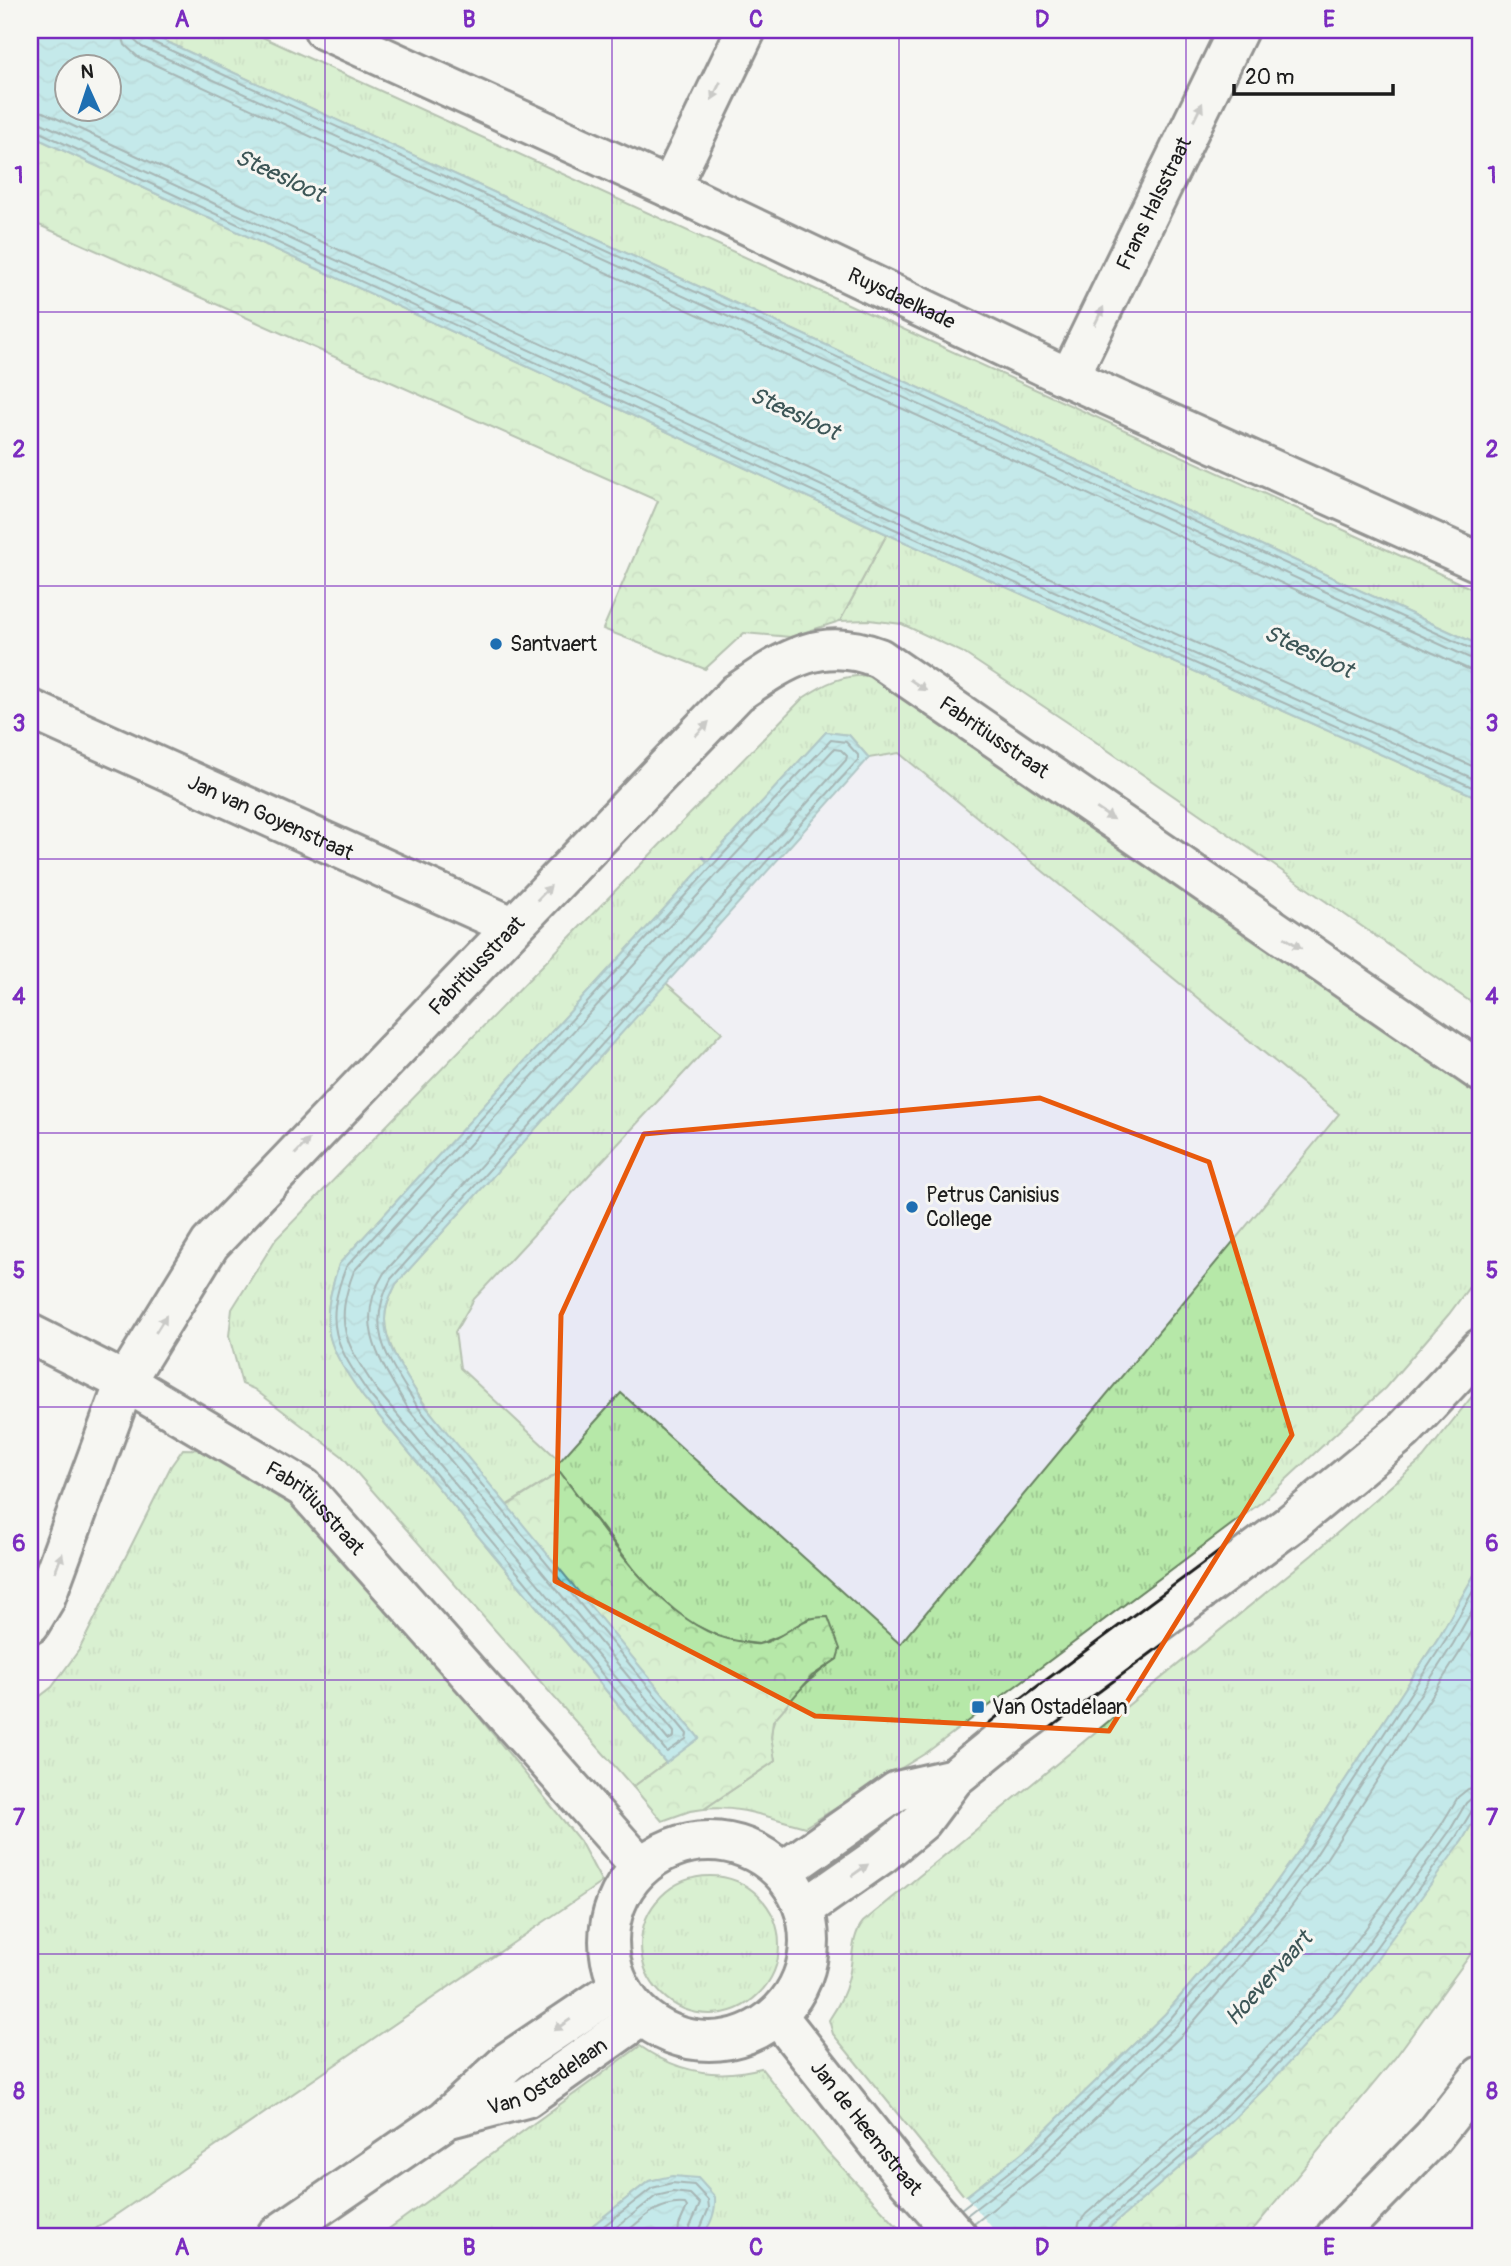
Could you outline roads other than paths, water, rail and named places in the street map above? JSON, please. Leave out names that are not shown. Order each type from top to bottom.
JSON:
[{"type":"street","name":"Ruysdaelkade","points":[[324,30],[670,188],[1069,378],[1480,559]]},
{"type":"street","points":[[670,188],[746,30]]},
{"type":"street","name":"Frans Halsstraat","points":[[1069,378],[1238,30]]},
{"type":"street","name":"Fabritiusstraat","points":[[641,1867],[304,1488],[125,1382],[210,1244],[737,692],[779,664],[802,654],[827,648],[860,651],[879,659],[1481,1072]]},
{"type":"street","name":"Jan van Goyenstraat","points":[[30,709],[512,926]]},
{"type":"street","points":[[30,1334],[125,1382],[45,1599],[30,1624]]},
{"type":"street","points":[[804,1909],[881,1855],[922,1821],[954,1778],[1013,1730],[1288,1526],[1404,1430],[1481,1348]]},
{"type":"street","points":[[782,1872],[897,1791],[954,1778]]},
{"type":"street","points":[[697,1841],[728,1842],[757,1853],[782,1872],[795,1889],[804,1909],[809,1948],[800,1985],[776,2015],[745,2035],[709,2042],[673,2035],[630,2002],[609,1956],[610,1923],[620,1892],[641,1867],[667,1850],[697,1841]]},
{"type":"street","name":"Van Ostadelaan","points":[[276,2236],[445,2120],[509,2061],[630,2002]]},
{"type":"street","name":"Jan de Heemstraat","points":[[776,2015],[905,2177],[947,2224]]},
{"type":"street","points":[[1336,2236],[1433,2137],[1481,2076]]},
{"type":"water","name":"Steesloot","points":[[30,30],[141,30],[1481,646],[1481,799],[887,534],[30,135]]},
{"type":"water","points":[[826,732],[849,735],[869,758],[396,1284],[385,1318],[389,1343],[422,1402],[699,1738],[666,1763],[364,1398],[334,1349],[329,1335],[329,1305],[339,1264],[707,862],[702,856],[708,861]]},
{"type":"water","name":"Hoevervaart","points":[[1481,1563],[1481,1808],[1462,1841],[1349,1997],[1270,2083],[1218,2134],[1100,2236],[910,2236],[1024,2151],[1165,2014],[1265,1898],[1440,1635]]},
{"type":"water","points":[[672,2176],[698,2178],[715,2197],[712,2218],[701,2236],[579,2236],[649,2181]]},
{"type":"place","name":"Santvaert","points":[[496,644]]},
{"type":"place","name":"Petrus Canisius College","points":[[912,1207]]},
{"type":"place","name":"Van Ostadelaan","points":[[978,1707]]}]
